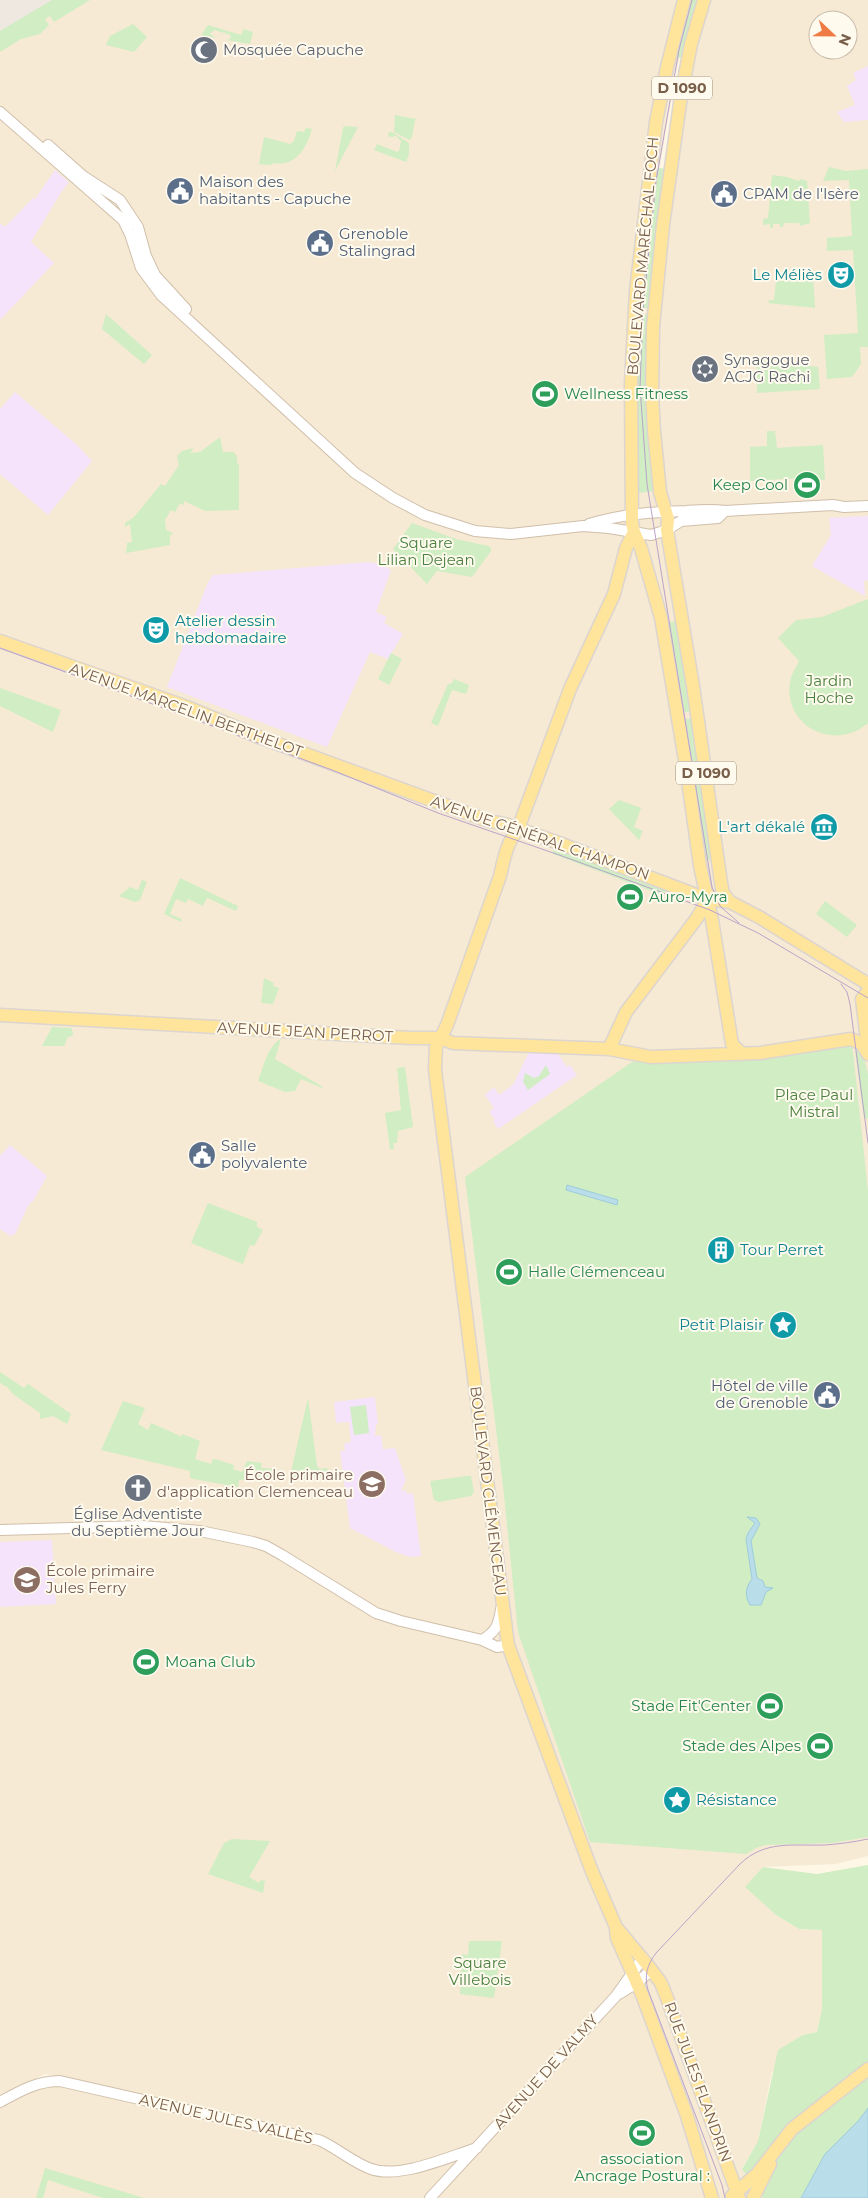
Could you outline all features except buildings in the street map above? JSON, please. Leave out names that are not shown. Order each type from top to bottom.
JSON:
[{"type":"main road","name":"BOULEVARD MARÉCHAL FOCH","points":[[634,515],[631,383],[636,291],[656,122],[667,67],[684,0]]},
{"type":"main road","name":"BOULEVARD MARÉCHAL FOCH","points":[[665,511],[660,492],[654,431],[652,396],[653,327],[663,226],[681,96],[691,44],[704,0]]},
{"type":"main road","name":"D 1090","points":[[665,511],[668,520],[667,530],[693,686],[722,883],[724,892],[730,902]]},
{"type":"main road","name":"D 1090","points":[[634,515],[634,532],[642,548],[661,618],[686,766],[700,866],[712,920],[732,1044],[740,1052]]},
{"type":"main road","name":"BOULEVARD CLÉMENCEAU","points":[[634,532],[626,548],[614,594],[570,689],[518,829],[511,836],[504,855],[500,876],[447,1025],[436,1047],[434,1070],[508,1644],[584,1850],[616,1927],[617,1938],[635,1978]]},
{"type":"main road","name":"AVENUE MARCELIN BERTHELOT","points":[[0,641],[194,710],[372,778]]},
{"type":"main road","name":"AVENUE GÉNÉRAL CHAMPON","points":[[372,778],[486,820],[518,829],[630,869],[707,899],[730,902],[759,917],[868,984]]},
{"type":"main road","points":[[722,883],[707,899],[697,918],[626,1012],[609,1049],[652,1056],[740,1052],[760,1053],[847,1039],[862,1044],[868,1054]]},
{"type":"main road","points":[[697,918],[703,916],[712,920],[717,909],[730,902]]},
{"type":"main road","points":[[868,991],[862,999],[868,1049]]},
{"type":"main road","name":"AVENUE JEAN PERROT","points":[[0,1016],[418,1039],[440,1038],[453,1043],[609,1049]]},
{"type":"main road","points":[[418,1039],[430,1053],[434,1070]]},
{"type":"main road","name":"BOULEVARD CLÉMENCEAU","points":[[616,1927],[643,1958]]},
{"type":"main road","name":"RUE JULES FLANDRIN","points":[[643,1958],[668,1998],[736,2196]]},
{"type":"main road","name":"RUE JULES FLANDRIN","points":[[635,1978],[695,2140],[712,2198]]},
{"type":"main road","points":[[736,2196],[786,2136],[803,2119],[868,2069]]},
{"type":"main road","points":[[695,2140],[719,2194],[725,2198]]},
{"type":"main road","points":[[753,2198],[767,2172],[774,2152]]},
{"type":"street","points":[[0,103],[83,176],[120,200],[138,227],[146,256],[155,275],[171,295],[222,344],[228,355]]},
{"type":"street","points":[[0,112],[125,223],[140,268],[150,282],[211,342],[228,355],[355,472],[387,495],[408,507],[438,520],[475,531],[511,534],[584,526],[651,535],[667,530],[681,521],[718,518],[725,511]]},
{"type":"street","points":[[833,505],[844,501],[868,500]]},
{"type":"street","points":[[584,526],[640,512],[711,509],[725,511],[833,505],[844,507],[868,506]]},
{"type":"street","points":[[0,1530],[143,1526],[200,1531],[253,1542],[266,1546],[282,1555],[376,1613],[401,1621],[482,1640],[495,1639],[508,1644]]},
{"type":"street","points":[[482,1640],[491,1635],[497,1628],[502,1601]]},
{"type":"street","name":"AVENUE DE VALMY","points":[[635,1978],[643,1958]]},
{"type":"street","name":"AVENUE DE VALMY","points":[[430,2198],[616,1996],[635,1978],[651,1970]]},
{"type":"street","name":"AVENUE JULES VALLÈS","points":[[0,2102],[36,2084],[46,2081],[60,2081],[319,2140],[361,2164],[376,2170],[404,2170],[477,2148]]},
{"type":"street","points":[[438,2160],[450,2166],[451,2175]]},
{"type":"shaded area","points":[[0,0],[694,0],[676,72],[659,171],[648,274],[696,0],[868,0],[868,1856],[836,1864],[763,1867],[746,1887],[776,1915],[799,1929],[822,1930],[822,2009],[817,2032],[803,2035],[772,2072],[758,2141],[742,2168],[763,2198],[0,2198],[0,2102],[46,2081],[243,2122],[45,2074],[0,2097]]},
{"type":"shaded area","points":[[0,0],[56,0],[0,32]]},
{"type":"shaded area","points":[[868,66],[868,120],[844,122],[837,112],[855,105],[847,86],[856,80],[853,73]]},
{"type":"shaded area","points":[[55,170],[69,182],[31,242],[54,263],[0,320],[0,223],[5,227],[33,198],[35,199]]},
{"type":"shaded area","points":[[15,392],[77,445],[92,461],[48,515],[0,474],[0,409]]},
{"type":"shaded area","points":[[868,516],[868,580],[864,581],[865,596],[812,566],[831,535],[829,518]]},
{"type":"shaded area","points":[[368,562],[381,564],[391,570],[376,612],[387,617],[384,623],[403,634],[388,659],[370,652],[327,747],[167,687],[208,582],[213,575]]},
{"type":"shaded area","points":[[529,1052],[558,1054],[567,1067],[570,1065],[577,1075],[498,1129],[490,1113],[494,1108],[485,1095],[494,1087],[499,1095],[513,1085]]},
{"type":"shaded area","points":[[10,1145],[47,1176],[33,1201],[29,1204],[15,1234],[10,1236],[0,1229],[0,1156]]},
{"type":"shaded area","points":[[375,1397],[378,1424],[376,1424],[375,1436],[381,1435],[383,1449],[395,1448],[406,1480],[401,1491],[406,1490],[407,1494],[413,1493],[421,1556],[410,1557],[396,1552],[350,1528],[340,1451],[345,1451],[344,1444],[351,1442],[349,1422],[336,1423],[334,1402]]},
{"type":"shaded area","name":"École primaire Jules Ferry","points":[[52,1540],[56,1604],[0,1607],[0,1542]]},
{"type":"green space","points":[[52,0],[90,0],[54,22],[50,16],[45,19],[49,25],[40,34],[21,39],[0,52],[0,31]]},
{"type":"green space","points":[[688,0],[701,0],[685,59],[673,56]]},
{"type":"green space","points":[[133,24],[147,37],[134,52],[106,45],[110,36]]},
{"type":"green space","points":[[208,25],[241,35],[244,29],[253,32],[250,44],[226,40],[230,39],[231,35],[214,30],[210,34],[216,38],[201,35]]},
{"type":"green space","points":[[395,115],[416,119],[410,140],[394,132]]},
{"type":"green space","points":[[344,126],[358,127],[335,171],[343,128]]},
{"type":"green space","points":[[306,128],[312,129],[310,136],[303,150],[294,159],[281,164],[259,164],[264,137],[290,144],[294,141],[297,131],[304,132]]},
{"type":"green space","points":[[389,132],[409,143],[409,154],[406,162],[374,150],[377,144],[397,152],[399,151],[401,141],[396,136],[388,136]]},
{"type":"green space","points":[[654,167],[666,169],[651,308],[639,308]]},
{"type":"green space","points":[[829,167],[846,171],[868,169],[868,347],[860,347],[861,364],[852,377],[827,379],[824,335],[858,333],[853,250],[827,251],[827,238],[852,236],[849,180],[823,181]]},
{"type":"green space","points":[[772,175],[807,181],[810,223],[800,226],[799,223],[784,223],[783,227],[780,227],[780,224],[773,224],[773,228],[770,228],[770,224],[763,225],[763,219],[768,218]]},
{"type":"green space","points":[[813,275],[815,308],[768,303],[769,300],[774,300],[776,281],[787,281],[787,276]]},
{"type":"green space","points":[[106,314],[152,355],[144,364],[102,329]]},
{"type":"green space","points":[[639,314],[651,315],[657,491],[638,493],[637,348]]},
{"type":"green space","points":[[757,360],[818,367],[820,389],[757,393]]},
{"type":"green space","points":[[767,431],[775,431],[777,448],[823,445],[825,480],[819,480],[818,477],[750,481],[750,447],[767,446]]},
{"type":"green space","points":[[220,437],[223,452],[234,452],[239,464],[239,510],[205,511],[184,501],[184,505],[180,503],[175,512],[171,510],[165,520],[166,530],[173,533],[170,536],[170,545],[126,553],[127,543],[132,542],[130,524],[125,527],[125,523],[134,517],[161,484],[165,486],[179,465],[177,456],[182,451],[194,448],[190,453],[200,452]]},
{"type":"green space","name":"Square Lilian Dejean","points":[[412,523],[456,539],[488,546],[491,548],[491,551],[472,577],[437,571],[427,584],[393,549]]},
{"type":"green space","name":"Jardin Hoche","points":[[868,599],[868,723],[855,731],[841,735],[827,735],[814,730],[803,722],[795,711],[790,698],[790,682],[799,661],[778,638],[796,620],[822,617]]},
{"type":"green space","points":[[677,621],[692,711],[681,713],[666,623]]},
{"type":"green space","points":[[391,653],[402,659],[389,685],[378,679]]},
{"type":"green space","points":[[454,679],[469,685],[466,694],[452,690],[438,726],[431,723],[448,684],[451,684]]},
{"type":"green space","points":[[0,688],[61,710],[53,732],[0,706]]},
{"type":"green space","points":[[693,718],[712,859],[707,860],[705,858],[682,720]]},
{"type":"green space","points":[[619,800],[641,808],[634,827],[643,831],[639,840],[609,809]]},
{"type":"green space","points":[[553,846],[672,890],[659,894],[553,854]]},
{"type":"green space","points":[[180,878],[238,906],[236,911],[207,898],[203,906],[188,899],[186,903],[176,899],[170,914],[182,919],[181,922],[164,914]]},
{"type":"green space","points":[[142,880],[147,882],[140,900],[135,902],[119,896],[130,887],[138,890]]},
{"type":"green space","points":[[825,901],[857,925],[847,937],[816,914]]},
{"type":"green space","points":[[264,978],[274,983],[273,986],[279,988],[273,1004],[261,1003]]},
{"type":"green space","points":[[52,1027],[72,1028],[73,1036],[68,1037],[64,1046],[42,1046]]},
{"type":"green space","points":[[281,1039],[275,1059],[322,1088],[301,1079],[295,1091],[285,1092],[258,1081],[269,1051]]},
{"type":"green space","name":"Place Paul Mistral","points":[[852,1043],[868,1191],[868,1837],[832,1843],[767,1845],[758,1847],[746,1854],[590,1842],[518,1632],[503,1486],[465,1177],[632,1062]]},
{"type":"green space","points":[[862,1050],[868,1074],[868,1118],[864,1119],[855,1051]]},
{"type":"green space","points":[[546,1065],[550,1074],[528,1090],[523,1082],[525,1073],[534,1078],[539,1076]]},
{"type":"green space","points":[[405,1067],[413,1127],[398,1131],[397,1143],[393,1143],[394,1149],[390,1149],[385,1113],[401,1110],[397,1068]]},
{"type":"green space","points":[[208,1203],[257,1222],[257,1227],[263,1230],[254,1246],[250,1245],[243,1264],[191,1243]]},
{"type":"green space","points":[[0,1372],[24,1388],[28,1384],[71,1414],[67,1424],[53,1416],[40,1419],[40,1413],[0,1383]]},
{"type":"green space","points":[[308,1398],[317,1465],[319,1469],[327,1468],[329,1476],[306,1479],[290,1476]]},
{"type":"green space","points":[[123,1401],[145,1408],[138,1424],[148,1430],[151,1423],[181,1437],[182,1434],[200,1441],[195,1459],[211,1464],[213,1459],[215,1459],[234,1465],[233,1469],[242,1472],[247,1461],[262,1463],[261,1468],[276,1469],[272,1480],[261,1478],[239,1480],[238,1487],[190,1478],[190,1471],[101,1450]]},
{"type":"green space","points":[[366,1405],[369,1433],[354,1435],[350,1407]]},
{"type":"green space","points":[[471,1476],[474,1492],[471,1496],[439,1502],[434,1500],[430,1481]]},
{"type":"green space","points":[[232,1839],[270,1841],[249,1877],[259,1883],[261,1880],[265,1881],[263,1893],[208,1874],[224,1843]]},
{"type":"green space","points":[[868,1865],[868,2108],[859,2120],[825,2154],[801,2198],[763,2198],[742,2169],[758,2141],[778,2050],[803,2035],[817,2032],[822,2009],[822,1930],[799,1929],[776,1915],[745,1887],[763,1867],[817,1874]]},
{"type":"green space","name":"Square Villebois","points":[[469,1941],[502,1941],[494,1998],[460,1994],[462,1954],[468,1955]]},
{"type":"green space","points":[[45,2168],[144,2198],[103,2198],[48,2180],[43,2198],[36,2198]]},
{"type":"water","points":[[567,1185],[618,1200],[617,1205],[566,1190]]},
{"type":"water","points":[[747,1517],[756,1518],[760,1524],[751,1541],[757,1578],[763,1581],[765,1587],[773,1588],[766,1592],[761,1605],[750,1605],[746,1594],[752,1579],[746,1539],[755,1523]]},
{"type":"water","points":[[868,2108],[868,2198],[801,2198],[825,2154],[859,2120]]},
{"type":"tram line","points":[[692,0],[679,50],[656,181],[643,309],[640,387],[647,484],[712,887],[720,906],[739,923]]},
{"type":"tram line","points":[[0,648],[332,770],[438,813],[710,910],[758,933],[868,998]]},
{"type":"tram line","points":[[841,984],[847,992],[850,1004],[868,1143]]},
{"type":"tram line","points":[[725,2198],[722,2185],[648,1990],[646,1980],[648,1966],[656,1953],[749,1856],[759,1851],[780,1846],[825,1845],[868,1839]]},
{"type":"place","name":"Mosquée Capuche","points":[[204,50]]},
{"type":"place","name":"Maison des habitants - Capuche","points":[[180,191]]},
{"type":"place","name":"CPAM de l'Isère","points":[[724,194]]},
{"type":"place","name":"Grenoble Stalingrad","points":[[320,243]]},
{"type":"place","name":"Le Méliès","points":[[841,275]]},
{"type":"place","name":"Synagogue ACJG Rachi","points":[[705,369]]},
{"type":"place","name":"Wellness Fitness","points":[[545,394]]},
{"type":"place","name":"Keep Cool","points":[[807,485]]},
{"type":"place","name":"Atelier dessin hebdomadaire","points":[[156,630]]},
{"type":"place","name":"L'art dékalé","points":[[824,827]]},
{"type":"place","name":"Auro-Myra","points":[[630,897]]},
{"type":"place","name":"Salle polyvalente","points":[[202,1155]]},
{"type":"place","name":"Tour Perret","points":[[721,1250]]},
{"type":"place","name":"Halle Clémenceau","points":[[509,1272]]},
{"type":"place","name":"Petit Plaisir","points":[[783,1325]]},
{"type":"place","name":"Hôtel de ville de Grenoble","points":[[827,1395]]},
{"type":"place","name":"École primaire d'application Clemenceau","points":[[372,1484]]},
{"type":"place","name":"Église Adventiste du Septième Jour","points":[[138,1488]]},
{"type":"place","name":"École primaire Jules Ferry","points":[[27,1580]]},
{"type":"place","name":"Moana Club","points":[[146,1662]]},
{"type":"place","name":"Stade Fit'Center","points":[[770,1706]]},
{"type":"place","name":"Stade des Alpes","points":[[820,1746]]},
{"type":"place","name":"Résistance","points":[[677,1800]]},
{"type":"place","name":"association Ancrage Postural :","points":[[642,2133]]}]
